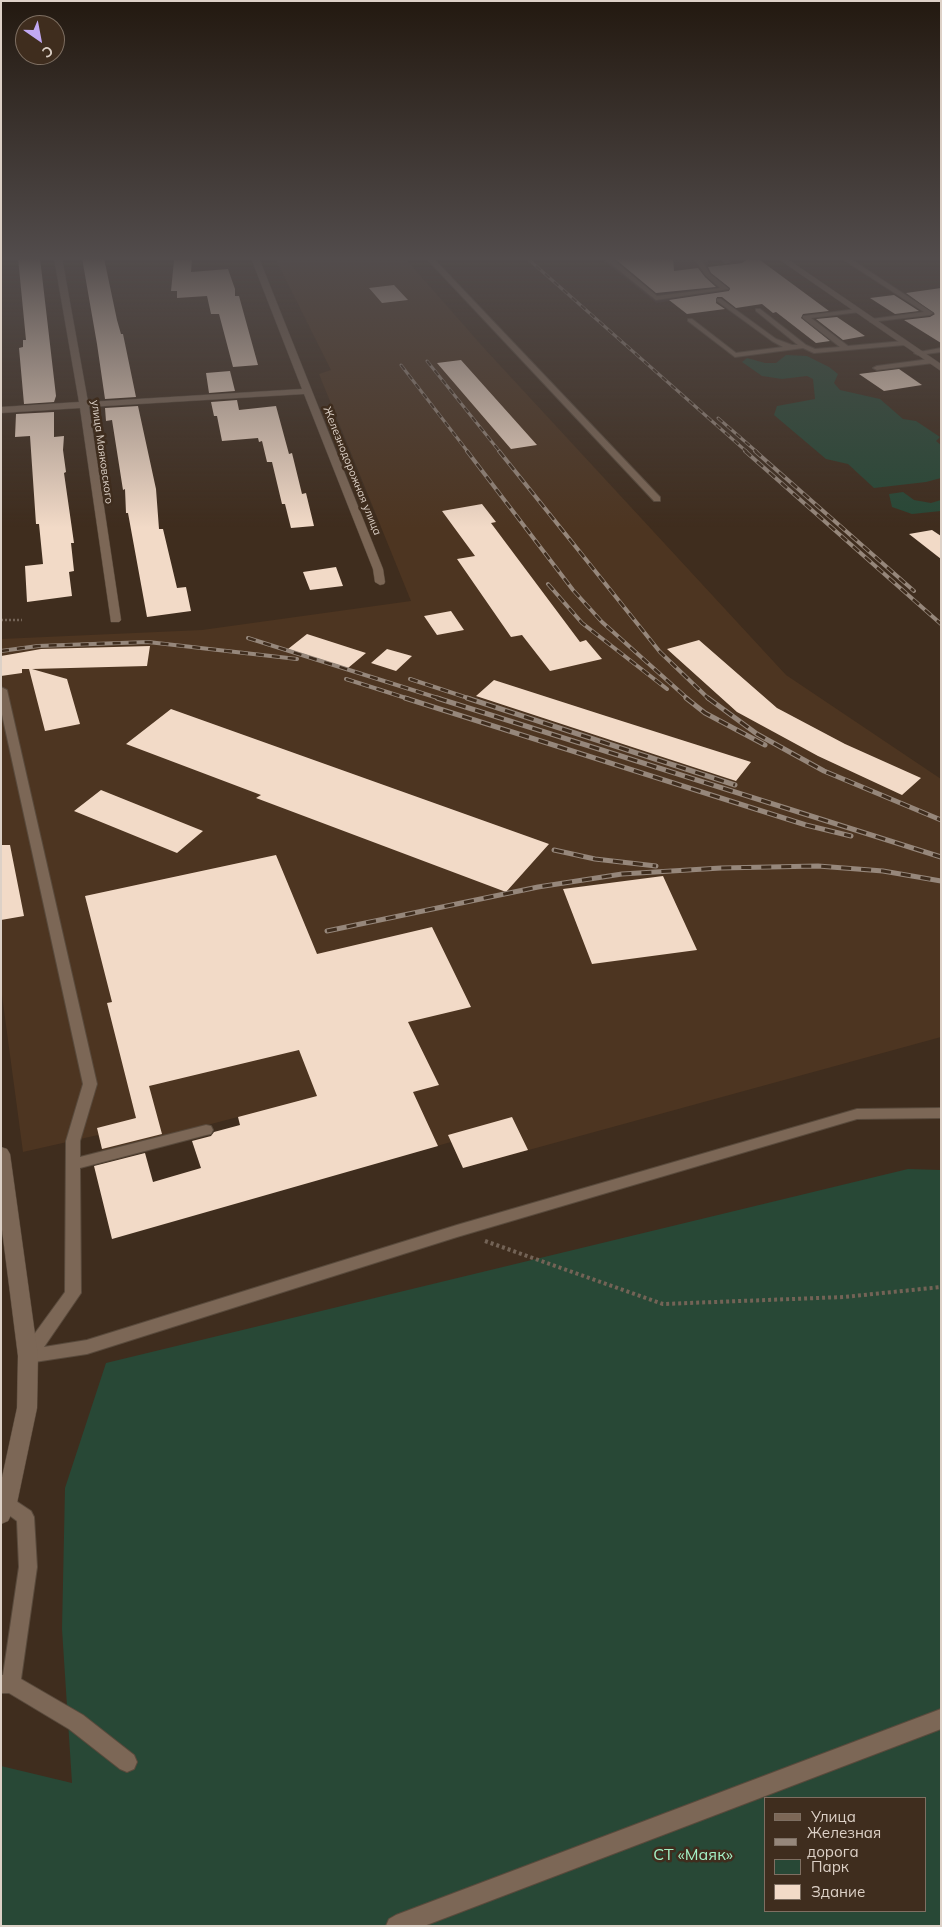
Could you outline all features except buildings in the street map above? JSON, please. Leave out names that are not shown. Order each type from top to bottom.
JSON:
[{"type":"street","name":"улица Маяковского","points":[[74,348],[115,620]]},
{"type":"street","name":"Железнодорожная улица","points":[[291,348],[378,569],[380,582]]},
{"type":"street","points":[[911,348],[941,368]]},
{"type":"street","points":[[1,410],[308,391]]},
{"type":"street","points":[[1,1154],[27,1347],[28,1408],[4,1509]]},
{"type":"lane","points":[[514,348],[657,499]]},
{"type":"lane","points":[[726,348],[735,355],[792,348]]},
{"type":"lane","points":[[808,348],[814,351],[846,348]]},
{"type":"lane","points":[[918,353],[941,350]]},
{"type":"lane","points":[[877,368],[930,361]]},
{"type":"lane","points":[[2,690],[90,1084],[73,1141],[73,1293],[27,1347]]},
{"type":"lane","points":[[27,1347],[87,1347],[457,1231],[857,1114],[941,1113]]},
{"type":"lane","points":[[73,1164],[206,1130]]},
{"type":"lane","points":[[4,1509],[25,1517],[28,1566],[6,1684],[76,1722],[127,1762]]},
{"type":"lane","points":[[396,1926],[941,1719]]},
{"type":"path","points":[[1,620],[22,620]]},
{"type":"path","points":[[457,1231],[663,1304],[844,1297],[941,1287]]},
{"type":"shaded area","points":[[320,348],[484,348],[786,675],[941,779],[941,1037],[463,1168],[451,1142],[264,1195],[238,1117],[103,1152],[98,1135],[23,1152],[1,988],[1,639],[202,630],[411,601],[319,374],[331,370]]},
{"type":"green space","points":[[786,355],[807,356],[829,367],[838,374],[834,383],[840,390],[880,399],[903,419],[916,421],[940,437],[936,441],[941,445],[941,478],[926,482],[874,488],[848,464],[826,459],[774,415],[777,406],[815,399],[813,379],[807,376],[782,379],[762,376],[742,362],[747,358],[765,363],[776,363]]},
{"type":"green space","points":[[903,492],[914,500],[931,503],[941,500],[941,511],[912,514],[892,507],[889,494]]},
{"type":"green space","name":"СТ «Маяк»","points":[[908,1169],[941,1170],[941,1926],[1,1926],[1,1766],[72,1783],[62,1629],[65,1488],[106,1363]]},
{"type":"railway","points":[[629,348],[747,452]]},
{"type":"railway","points":[[427,361],[500,452]]},
{"type":"railway","points":[[401,365],[468,452]]},
{"type":"railway","points":[[718,418],[757,452]]},
{"type":"railway","points":[[467,451],[573,590],[602,622],[688,699]]},
{"type":"railway","points":[[499,451],[660,652],[709,699]]},
{"type":"railway","points":[[745,451],[941,624]]},
{"type":"railway","points":[[755,451],[914,591]]},
{"type":"railway","points":[[548,584],[582,623],[667,689]]},
{"type":"railway","points":[[248,638],[441,699]]},
{"type":"railway","points":[[1,651],[38,646],[148,642],[297,659]]},
{"type":"railway","points":[[346,679],[409,699]]},
{"type":"railway","points":[[410,679],[471,699]]},
{"type":"railway","points":[[405,698],[806,825],[851,836]]},
{"type":"railway","points":[[437,698],[941,857]]},
{"type":"railway","points":[[467,698],[735,785]]},
{"type":"railway","points":[[686,698],[705,713],[765,745]]},
{"type":"railway","points":[[708,698],[757,734],[824,771],[941,820]]},
{"type":"railway","points":[[554,850],[595,859],[656,866]]},
{"type":"railway","points":[[327,931],[538,887],[622,874],[721,868],[818,866],[883,871],[941,881]]}]
